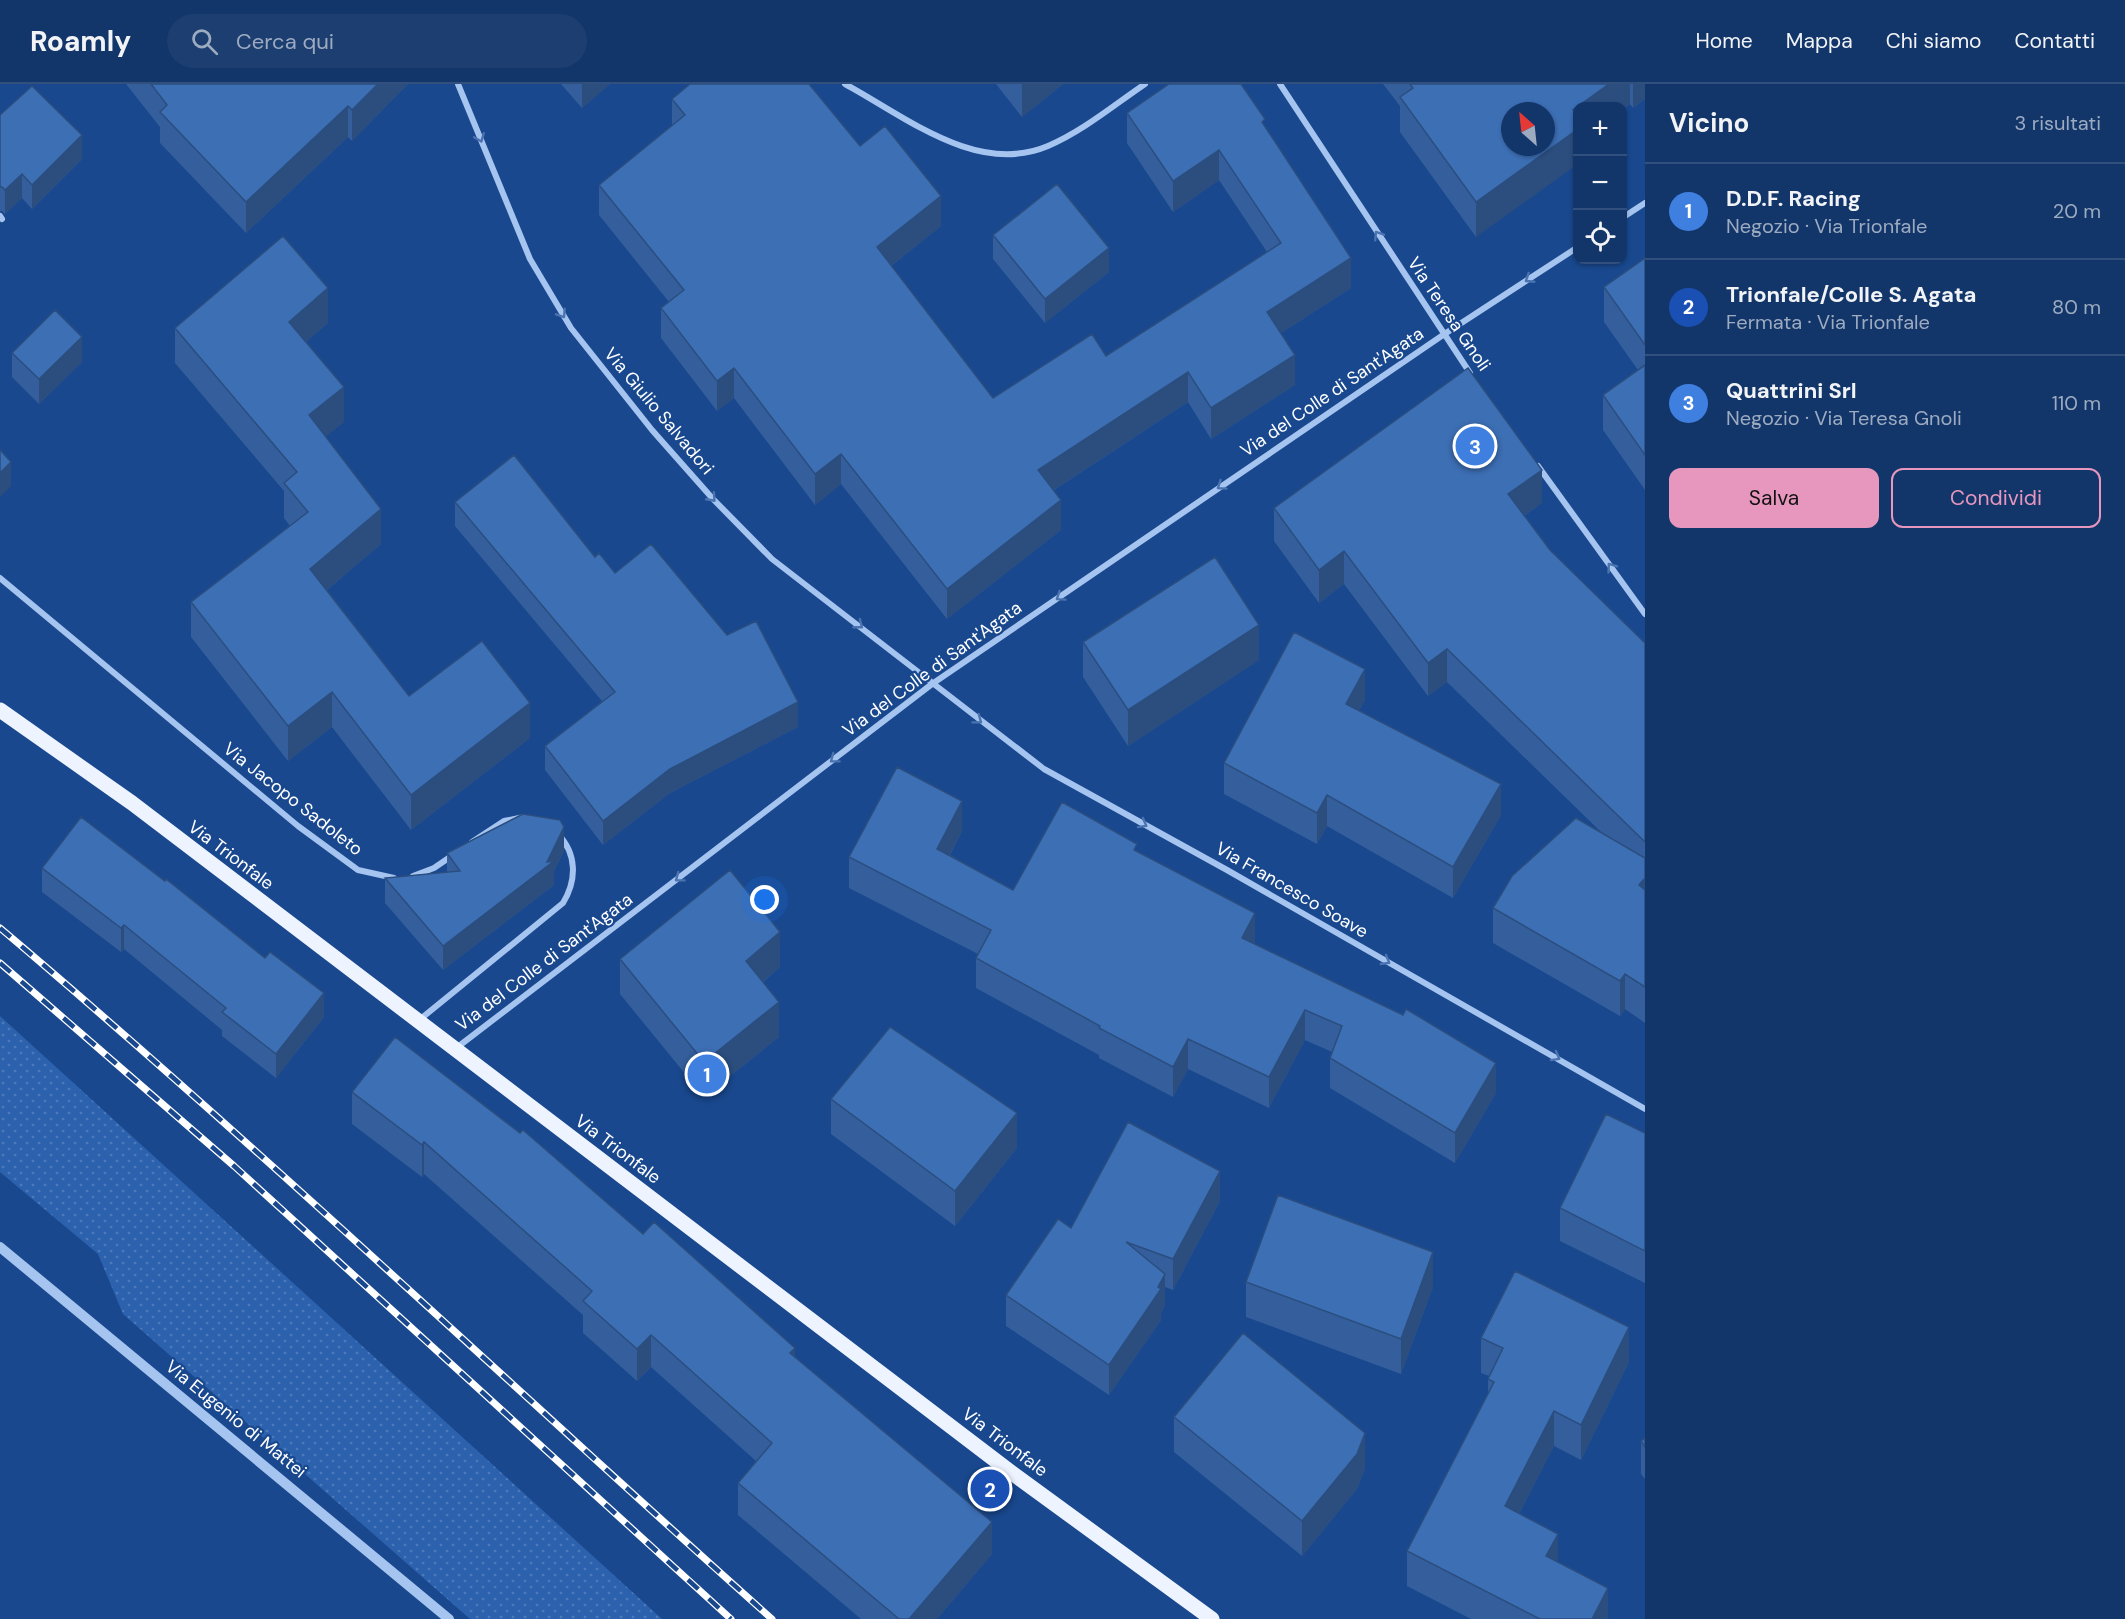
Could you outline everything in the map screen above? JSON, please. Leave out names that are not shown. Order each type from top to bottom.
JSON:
[{"type":"main road","name":"Via Trionfale","points":[[0,710],[132,803],[1012,1473],[1212,1619]]},
{"type":"street","name":"Via Giulio Salvadori","points":[[458,84],[530,259],[571,328],[596,360],[712,499],[772,559],[932,684]]},
{"type":"street","points":[[845,84],[961,148],[1007,154],[1032,151],[1065,137],[1145,84]]},
{"type":"street","name":"Via Teresa Gnoli","points":[[1280,84],[1443,335],[1478,383]]},
{"type":"street","points":[[1627,215],[1645,203]]},
{"type":"street","name":"Via del Colle di Sant'Agata","points":[[455,1049],[932,684],[1443,335],[1573,250]]},
{"type":"street","points":[[1533,460],[1645,614]]},
{"type":"street","name":"Via Jacopo Sadoleto","points":[[0,578],[298,826],[358,870],[386,878],[423,874],[504,820],[537,818]]},
{"type":"street","name":"Via Francesco Soave","points":[[932,684],[1024,755],[1062,780],[1227,870],[1645,1109]]},
{"type":"street","points":[[418,1022],[563,903],[570,891],[573,865],[565,841],[552,826]]},
{"type":"street","name":"Via Eugenio di Mattei","points":[[0,1247],[449,1619]]},
{"type":"shaded area","points":[[0,1016],[662,1619],[470,1619],[123,1314],[98,1254],[0,1172]]},
{"type":"building","points":[[151,84],[378,84],[352,110],[348,106],[246,202],[160,112],[167,105]]},
{"type":"building","points":[[690,84],[809,84],[860,146],[885,126],[941,196],[877,247],[993,398],[1092,334],[1106,356],[1281,243],[1219,150],[1173,181],[1127,113],[1169,84],[1241,84],[1265,119],[1262,122],[1351,258],[1267,312],[1295,355],[1211,408],[1188,372],[1038,470],[1061,500],[947,589],[841,454],[815,474],[734,368],[717,381],[661,308],[684,290],[599,185],[685,115],[672,99]]},
{"type":"building","points":[[1410,84],[1609,84],[1584,102],[1573,102],[1573,133],[1555,145],[1555,102],[1501,102],[1501,156],[1540,156],[1476,202],[1400,97],[1413,88]]},
{"type":"building","points":[[32,86],[82,135],[32,185],[22,174],[5,190],[0,187],[0,115]]},
{"type":"building","points":[[1057,184],[1109,248],[1045,299],[993,235]]},
{"type":"building","points":[[283,236],[328,288],[289,322],[344,387],[309,415],[381,509],[310,569],[409,696],[482,641],[530,703],[411,795],[332,692],[288,726],[191,602],[308,512],[284,483],[297,472],[175,328]]},
{"type":"building","points":[[1645,258],[1645,345],[1604,287]]},
{"type":"building","points":[[55,310],[82,337],[39,379],[12,353]]},
{"type":"building","points":[[1645,365],[1645,455],[1603,395]]},
{"type":"building","points":[[1468,368],[1542,470],[1508,494],[1550,550],[1645,643],[1645,842],[1447,649],[1428,663],[1344,551],[1319,570],[1274,508]]},
{"type":"building","points":[[0,450],[11,462],[0,473]]},
{"type":"building","points":[[514,455],[595,557],[599,553],[615,573],[651,544],[727,635],[756,621],[798,702],[670,769],[603,821],[545,746],[615,692],[455,502]]},
{"type":"building","points":[[1215,557],[1259,625],[1128,710],[1083,642]]},
{"type":"building","points":[[1294,632],[1365,669],[1346,704],[1501,784],[1453,867],[1327,795],[1317,813],[1224,763]]},
{"type":"building","points":[[897,767],[962,801],[937,849],[1013,890],[1062,802],[1137,844],[1134,850],[1255,913],[1242,938],[1403,1015],[1406,1009],[1496,1063],[1455,1133],[1330,1058],[1342,1026],[1305,1010],[1269,1077],[1188,1039],[1173,1067],[976,958],[991,930],[849,857]]},
{"type":"building","points":[[523,814],[560,820],[564,827],[547,862],[554,861],[443,946],[385,878],[460,871],[447,853]]},
{"type":"building","points":[[81,817],[165,881],[166,879],[265,958],[270,952],[324,993],[276,1054],[222,1012],[226,1008],[124,925],[121,928],[42,868]]},
{"type":"building","points":[[1576,818],[1645,858],[1645,878],[1639,885],[1645,890],[1645,987],[1625,974],[1620,981],[1493,908],[1512,876]]},
{"type":"building","points":[[730,870],[780,932],[746,961],[779,1002],[704,1062],[620,959]]},
{"type":"building","points":[[890,1027],[1017,1113],[955,1191],[831,1099]]},
{"type":"building","points":[[395,1037],[520,1133],[523,1130],[643,1234],[654,1222],[795,1348],[790,1353],[992,1522],[909,1619],[899,1619],[738,1483],[772,1443],[651,1335],[637,1349],[583,1301],[592,1291],[424,1142],[422,1145],[352,1092]]},
{"type":"building","points":[[1606,1114],[1645,1133],[1645,1251],[1560,1208]]},
{"type":"building","points":[[1128,1122],[1220,1171],[1173,1259],[1126,1242],[1165,1274],[1158,1287],[1161,1289],[1109,1365],[1006,1295],[1058,1219],[1071,1228]]},
{"type":"building","points":[[1278,1195],[1433,1252],[1401,1339],[1246,1282]]},
{"type":"building","points":[[1515,1271],[1629,1327],[1581,1425],[1554,1411],[1505,1506],[1558,1534],[1546,1556],[1608,1588],[1592,1619],[1540,1619],[1407,1551],[1494,1382],[1488,1379],[1503,1348],[1481,1338]]},
{"type":"building","points":[[1243,1333],[1365,1433],[1357,1454],[1302,1521],[1174,1417]]},
{"type":"railway","points":[[0,928],[196,1098],[772,1619]]},
{"type":"railway","points":[[0,963],[234,1166],[731,1619]]},
{"type":"place","name":"Quattrini Srl","points":[[1475,446]]},
{"type":"place","name":"D.D.F. Racing","points":[[707,1074]]},
{"type":"place","name":"Trionfale/Colle S. Agata","points":[[990,1489]]}]
